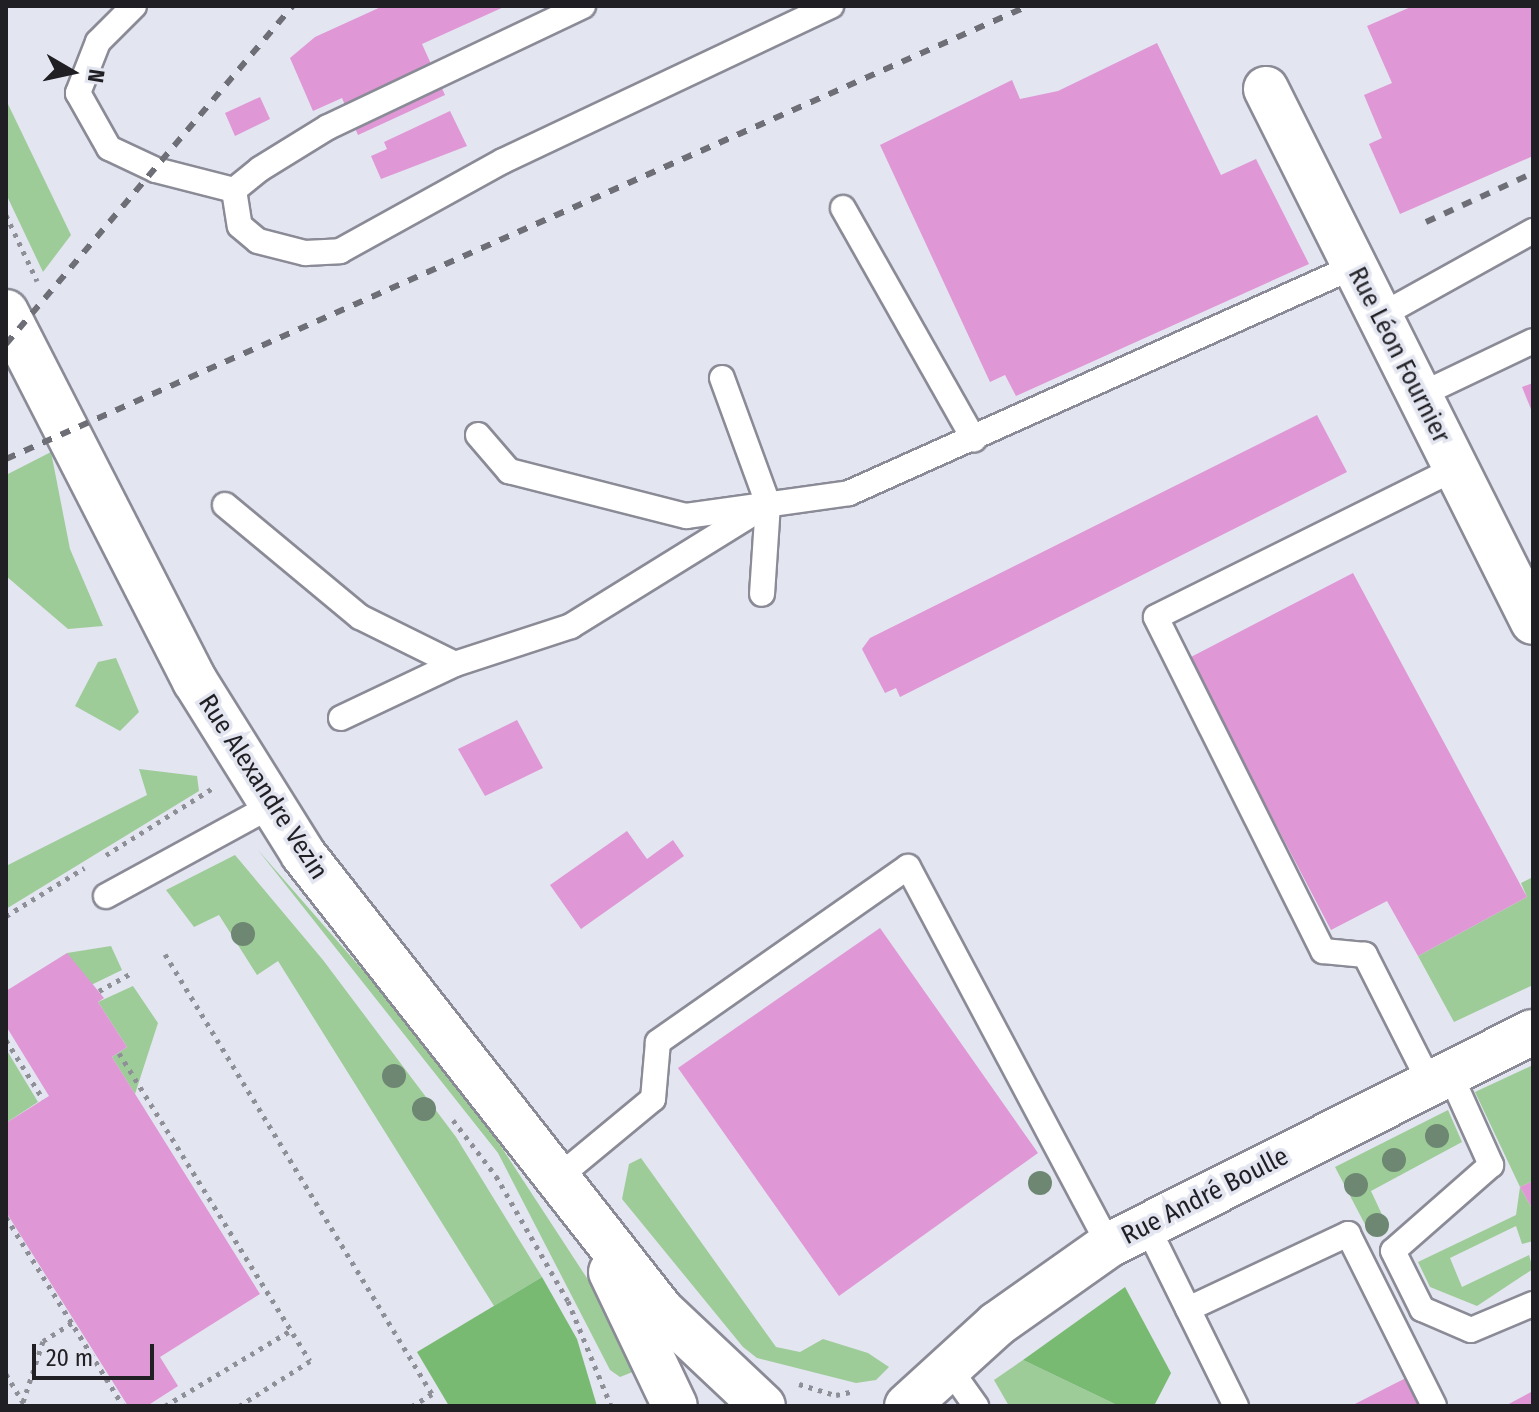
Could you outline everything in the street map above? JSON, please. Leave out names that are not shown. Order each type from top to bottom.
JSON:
[{"type":"street","name":"Rue Léon Fournier","points":[[1266,89],[1533,622]]},
{"type":"street","name":"Rue Alexandre Vezin","points":[[6,312],[195,681],[303,854],[555,1180],[661,1310],[763,1406]]},
{"type":"street","name":"Rue André Boulle","points":[[907,1406],[997,1324],[1109,1245],[1533,1032]]},
{"type":"street","name":"Rue Alexandre Vezin","points":[[587,1218],[675,1406]]},
{"type":"lane","points":[[134,6],[98,42],[78,93],[109,148],[156,170],[234,190],[328,127],[583,6]]},
{"type":"lane","points":[[234,190],[240,226],[258,241],[305,253],[340,251],[503,161],[831,6]]},
{"type":"lane","points":[[843,208],[974,440]]},
{"type":"lane","points":[[1380,316],[1533,231]]},
{"type":"lane","points":[[478,435],[509,471],[686,516],[849,493],[974,440],[1355,266]]},
{"type":"lane","points":[[1420,395],[1533,341]]},
{"type":"lane","points":[[722,378],[768,504],[762,594]]},
{"type":"lane","points":[[1456,468],[1156,617],[1323,951],[1365,955],[1491,1165],[1393,1251],[1422,1309],[1471,1330],[1533,1304]]},
{"type":"lane","points":[[341,718],[455,664],[571,626],[768,504]]},
{"type":"lane","points":[[225,505],[360,617],[455,664]]},
{"type":"lane","points":[[106,896],[273,805]]},
{"type":"lane","points":[[555,1180],[653,1099],[658,1042],[908,867],[1109,1245]]},
{"type":"lane","points":[[1147,1226],[1236,1406]]},
{"type":"lane","points":[[1188,1309],[1348,1234],[1434,1406]]},
{"type":"lane","points":[[949,1368],[976,1406]]},
{"type":"path","points":[[6,916],[213,788]]},
{"type":"path","points":[[165,954],[432,1394],[412,1406]]},
{"type":"path","points":[[99,991],[132,973]]},
{"type":"path","points":[[6,1040],[43,1099]]},
{"type":"path","points":[[119,1053],[293,1329],[310,1361],[239,1406]]},
{"type":"path","points":[[448,1114],[496,1176],[568,1301],[611,1406]]},
{"type":"path","points":[[6,1217],[123,1406]]},
{"type":"path","points":[[24,1404],[43,1341],[72,1322]]},
{"type":"path","points":[[165,1406],[293,1329]]},
{"type":"path","points":[[6,1374],[24,1404]]},
{"type":"green space","points":[[6,100],[71,235],[43,272],[6,194]]},
{"type":"green space","points":[[51,452],[70,549],[103,626],[68,629],[6,576],[6,475]]},
{"type":"green space","points":[[116,658],[139,712],[120,731],[75,706],[98,662]]},
{"type":"green space","points":[[139,769],[197,776],[199,791],[6,909],[6,866],[147,795]]},
{"type":"green space","points":[[258,850],[455,1076],[645,1367],[620,1377],[610,1370],[498,1153]]},
{"type":"green space","points":[[235,855],[323,960],[456,1137],[542,1277],[494,1306],[278,961],[257,975],[219,915],[194,927],[166,890]]},
{"type":"green space","points":[[1533,877],[1533,985],[1454,1022],[1418,956],[1527,897],[1521,883]]},
{"type":"green space","points":[[111,946],[122,970],[89,986],[67,953]]},
{"type":"green space","points":[[133,986],[158,1023],[135,1094],[112,1057],[127,1047],[98,1002]]},
{"type":"green space","points":[[6,1049],[38,1102],[6,1123]]},
{"type":"green space","points":[[1533,1065],[1533,1181],[1520,1187],[1475,1092]]},
{"type":"green space","points":[[1448,1110],[1462,1142],[1371,1191],[1385,1221],[1370,1234],[1335,1167]]},
{"type":"green space","points":[[641,1158],[776,1347],[800,1352],[823,1339],[868,1353],[889,1367],[876,1380],[856,1383],[757,1358],[743,1347],[622,1199],[629,1164]]},
{"type":"green space","points":[[1520,1187],[1533,1210],[1533,1241],[1522,1244],[1516,1226],[1450,1258],[1462,1287],[1529,1255],[1533,1269],[1477,1306],[1430,1287],[1418,1262],[1516,1215]]},
{"type":"green space","points":[[542,1277],[577,1339],[597,1406],[449,1406],[417,1352]]},
{"type":"green space","points":[[1125,1287],[1171,1373],[1154,1406],[1119,1406],[1023,1360]]},
{"type":"green space","points":[[1023,1360],[1119,1406],[1009,1406],[994,1380]]},
{"type":"building","points":[[383,6],[506,6],[422,44],[445,95],[358,135],[342,98],[313,111],[290,58],[315,37]]},
{"type":"building","points":[[1413,6],[1533,6],[1533,156],[1400,214],[1369,144],[1382,138],[1364,95],[1392,83],[1367,26]]},
{"type":"building","points":[[1157,43],[1221,175],[1256,159],[1309,264],[1016,396],[1005,375],[990,382],[880,145],[1012,80],[1020,99],[1058,91]]},
{"type":"building","points":[[260,97],[270,119],[235,136],[225,113]]},
{"type":"building","points":[[450,111],[467,146],[381,179],[371,156],[387,149],[384,142]]},
{"type":"building","points":[[1533,383],[1533,414],[1522,387]]},
{"type":"building","points":[[1317,415],[1347,472],[900,697],[896,688],[885,693],[862,649],[870,638]]},
{"type":"building","points":[[1353,573],[1527,897],[1418,956],[1387,901],[1331,930],[1189,658]]},
{"type":"building","points":[[517,720],[543,768],[485,796],[458,749]]},
{"type":"building","points":[[627,831],[647,859],[673,840],[684,856],[581,929],[550,885]]},
{"type":"building","points":[[880,928],[1038,1153],[839,1296],[678,1068]]},
{"type":"building","points":[[67,953],[104,998],[98,1002],[127,1047],[112,1057],[260,1294],[160,1357],[178,1386],[147,1406],[128,1406],[6,1212],[6,1123],[49,1096],[6,1026],[6,991]]},
{"type":"building","points":[[1533,1181],[1533,1210],[1520,1187]]},
{"type":"building","points":[[1406,1378],[1419,1406],[1351,1406],[1392,1385]]},
{"type":"building","points":[[1533,1391],[1533,1406],[1505,1406]]},
{"type":"railway","points":[[6,344],[293,6]]},
{"type":"railway","points":[[6,459],[1028,6]]},
{"type":"railway","points":[[1426,222],[1533,173]]}]
